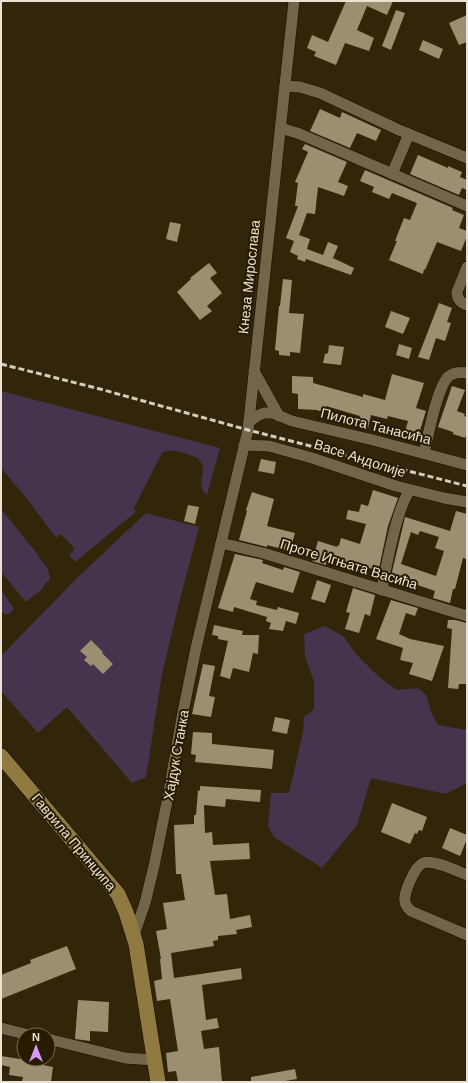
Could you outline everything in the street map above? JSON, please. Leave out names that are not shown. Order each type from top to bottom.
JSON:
[{"type":"main road","name":"Гаврила Принципа","points":[[1,756],[118,894],[134,935]]},
{"type":"main road","name":"Хајдук Станка","points":[[134,935],[158,1082]]},
{"type":"street","name":"Кнеза Мирослава","points":[[248,426],[294,1]]},
{"type":"street","points":[[285,86],[300,87],[320,93],[409,134],[467,158]]},
{"type":"street","points":[[281,128],[300,134],[467,206]]},
{"type":"street","points":[[392,174],[409,134]]},
{"type":"street","points":[[467,267],[457,292],[457,296],[460,300],[467,305]]},
{"type":"street","points":[[254,371],[279,416]]},
{"type":"street","points":[[424,453],[435,407],[444,382],[448,377],[455,373],[467,373]]},
{"type":"street","name":"Пилота Танасића","points":[[248,426],[256,416],[264,412],[273,413],[292,421],[366,438],[467,465]]},
{"type":"street","name":"Хајдук Станка","points":[[134,935],[154,866],[196,648],[248,426]]},
{"type":"street","name":"Васе Андолије","points":[[244,445],[269,446],[312,458],[410,490],[467,502]]},
{"type":"street","points":[[382,590],[385,569],[399,514],[403,501],[410,490]]},
{"type":"street","name":"Проте Игњата Васића","points":[[221,543],[263,553],[467,616]]},
{"type":"street","points":[[467,875],[436,863],[423,863],[418,866],[414,872],[404,900],[406,906],[411,912],[467,935]]},
{"type":"street","points":[[1,1028],[16,1032]]},
{"type":"street","points":[[56,1042],[125,1058],[154,1060]]},
{"type":"shaded area","points":[[1,391],[220,448],[207,495],[201,485],[203,467],[198,458],[175,451],[166,451],[162,453],[133,510],[137,511],[75,562],[69,555],[75,549],[61,534],[56,538],[28,500],[1,468]]},
{"type":"shaded area","points":[[1,509],[48,569],[50,580],[41,590],[26,602],[1,572]]},
{"type":"shaded area","points":[[146,513],[199,527],[162,674],[146,777],[132,783],[67,707],[38,733],[1,691],[1,656],[76,579]]},
{"type":"shaded area","points":[[1,590],[13,607],[13,611],[6,615],[1,611]]},
{"type":"shaded area","points":[[325,626],[344,637],[355,653],[379,677],[397,690],[418,688],[426,695],[432,714],[438,725],[467,730],[467,783],[446,794],[371,778],[357,825],[322,868],[274,837],[268,826],[271,793],[289,793],[303,732],[304,717],[314,709],[314,682],[305,656],[304,634]]},
{"type":"building","points":[[346,1],[393,1],[387,15],[367,6],[357,30],[374,38],[369,51],[345,43],[336,65],[314,56],[316,52],[307,48],[312,35],[328,42]]},
{"type":"building","points":[[396,10],[405,13],[391,50],[382,46]]},
{"type":"building","points":[[467,15],[467,42],[459,45],[449,23]]},
{"type":"building","points":[[423,40],[443,49],[439,59],[419,50]]},
{"type":"building","points":[[320,109],[340,118],[342,112],[381,130],[376,141],[357,133],[350,148],[310,131]]},
{"type":"building","points":[[305,144],[347,162],[338,182],[348,186],[344,196],[318,187],[315,214],[307,213],[299,235],[310,239],[307,249],[323,255],[328,242],[338,246],[333,258],[354,268],[351,275],[306,259],[305,262],[297,259],[298,256],[290,252],[294,241],[286,238],[298,206],[295,206],[298,183],[295,182],[308,152],[302,149]]},
{"type":"building","points":[[418,155],[448,168],[448,166],[462,172],[460,177],[467,180],[467,190],[462,188],[459,195],[410,174]]},
{"type":"building","points":[[365,170],[453,208],[452,210],[464,215],[459,228],[467,231],[467,236],[461,251],[437,242],[423,274],[389,260],[404,218],[410,220],[417,203],[392,193],[389,199],[372,192],[374,187],[360,181]]},
{"type":"building","points":[[170,222],[181,224],[177,242],[166,239]]},
{"type":"building","points":[[209,263],[217,273],[210,278],[222,293],[207,306],[212,311],[200,320],[177,292],[191,279],[190,278]]},
{"type":"building","points":[[283,279],[292,280],[289,313],[304,314],[300,353],[290,352],[290,356],[279,355],[279,351],[275,350]]},
{"type":"building","points":[[439,303],[452,308],[447,322],[451,323],[445,341],[436,338],[429,360],[418,357]]},
{"type":"building","points":[[391,311],[410,318],[403,334],[385,327]]},
{"type":"building","points":[[399,344],[412,348],[409,359],[396,355]]},
{"type":"building","points":[[329,345],[344,347],[341,365],[323,363],[325,354],[328,353]]},
{"type":"building","points":[[392,374],[424,383],[416,408],[426,411],[416,443],[403,439],[408,421],[388,416],[387,419],[371,415],[368,428],[358,425],[360,416],[326,406],[322,412],[317,410],[298,409],[298,394],[292,393],[292,376],[313,377],[313,383],[363,397],[363,394],[385,400]]},
{"type":"building","points":[[452,386],[465,390],[457,411],[465,414],[464,416],[467,417],[467,432],[465,438],[438,427]]},
{"type":"building","points":[[261,459],[276,462],[274,474],[258,471]]},
{"type":"building","points":[[373,490],[398,498],[388,526],[378,573],[372,572],[373,569],[328,557],[326,565],[312,561],[318,541],[337,547],[338,545],[339,546],[341,538],[360,544],[366,524],[346,519],[348,510],[359,512],[361,504],[368,506]]},
{"type":"building","points":[[252,492],[274,499],[267,526],[295,533],[290,551],[239,540]]},
{"type":"building","points":[[188,505],[199,507],[195,524],[184,521]]},
{"type":"building","points":[[456,511],[467,514],[467,559],[463,558],[450,603],[433,598],[435,591],[391,576],[405,517],[450,531]],"holes":[[[420,531],[439,537],[435,548],[444,551],[436,576],[401,564],[411,532],[418,535]]]},
{"type":"building","points":[[235,554],[263,560],[262,563],[283,570],[284,567],[300,572],[293,593],[256,582],[250,599],[257,601],[256,605],[277,610],[278,607],[299,613],[296,624],[286,621],[283,631],[269,629],[271,623],[266,621],[267,617],[234,607],[233,612],[218,608]]},
{"type":"building","points":[[317,580],[331,585],[325,603],[311,599]]},
{"type":"building","points":[[353,588],[375,595],[370,616],[365,614],[359,633],[345,629],[350,613],[346,612]]},
{"type":"building","points":[[391,600],[418,608],[415,616],[406,613],[399,634],[410,639],[444,646],[432,681],[409,674],[413,663],[400,660],[403,648],[376,639]]},
{"type":"building","points":[[448,620],[467,623],[466,684],[459,684],[458,689],[448,688],[452,629],[447,628]]},
{"type":"building","points":[[214,625],[243,631],[242,635],[259,635],[258,654],[253,653],[249,672],[233,668],[230,679],[220,676],[228,641],[218,639],[218,636],[212,635]]},
{"type":"building","points":[[91,640],[113,664],[103,674],[93,664],[91,666],[84,660],[87,657],[80,651]]},
{"type":"building","points":[[203,664],[215,666],[209,696],[215,697],[211,717],[192,714]]},
{"type":"building","points":[[275,717],[290,720],[287,734],[272,731]]},
{"type":"building","points":[[193,732],[212,733],[212,744],[274,750],[272,769],[195,762],[196,755],[191,754]]},
{"type":"building","points":[[200,786],[261,790],[260,802],[226,799],[225,807],[204,805],[205,833],[212,832],[213,845],[249,843],[250,859],[210,861],[215,895],[227,894],[230,919],[250,915],[252,927],[236,930],[237,934],[218,936],[218,940],[213,941],[214,946],[171,953],[174,978],[241,968],[242,979],[202,985],[206,1020],[217,1018],[219,1028],[201,1031],[204,1049],[219,1047],[222,1082],[178,1082],[176,1071],[168,1072],[166,1053],[178,1051],[170,999],[157,1001],[154,981],[162,979],[161,959],[156,931],[167,929],[163,903],[185,900],[181,874],[176,874],[174,825],[194,824],[194,815],[196,815],[198,790],[200,791]]},
{"type":"building","points":[[392,803],[427,817],[422,831],[419,830],[417,834],[415,833],[410,844],[381,832]]},
{"type":"building","points":[[450,828],[467,835],[467,839],[460,856],[442,848]]},
{"type":"building","points":[[67,946],[76,969],[1,999],[1,975],[31,963],[30,960]]},
{"type":"building","points":[[78,1000],[109,1002],[108,1032],[90,1031],[90,1041],[75,1039]]},
{"type":"building","points":[[1,1056],[16,1058],[16,1067],[53,1067],[51,1082],[22,1082],[23,1077],[9,1075],[10,1067],[1,1065]]},
{"type":"building","points":[[295,1069],[297,1079],[279,1082],[251,1082],[251,1077]]},
{"type":"railway","points":[[1,364],[100,389],[248,430],[467,486]]}]
